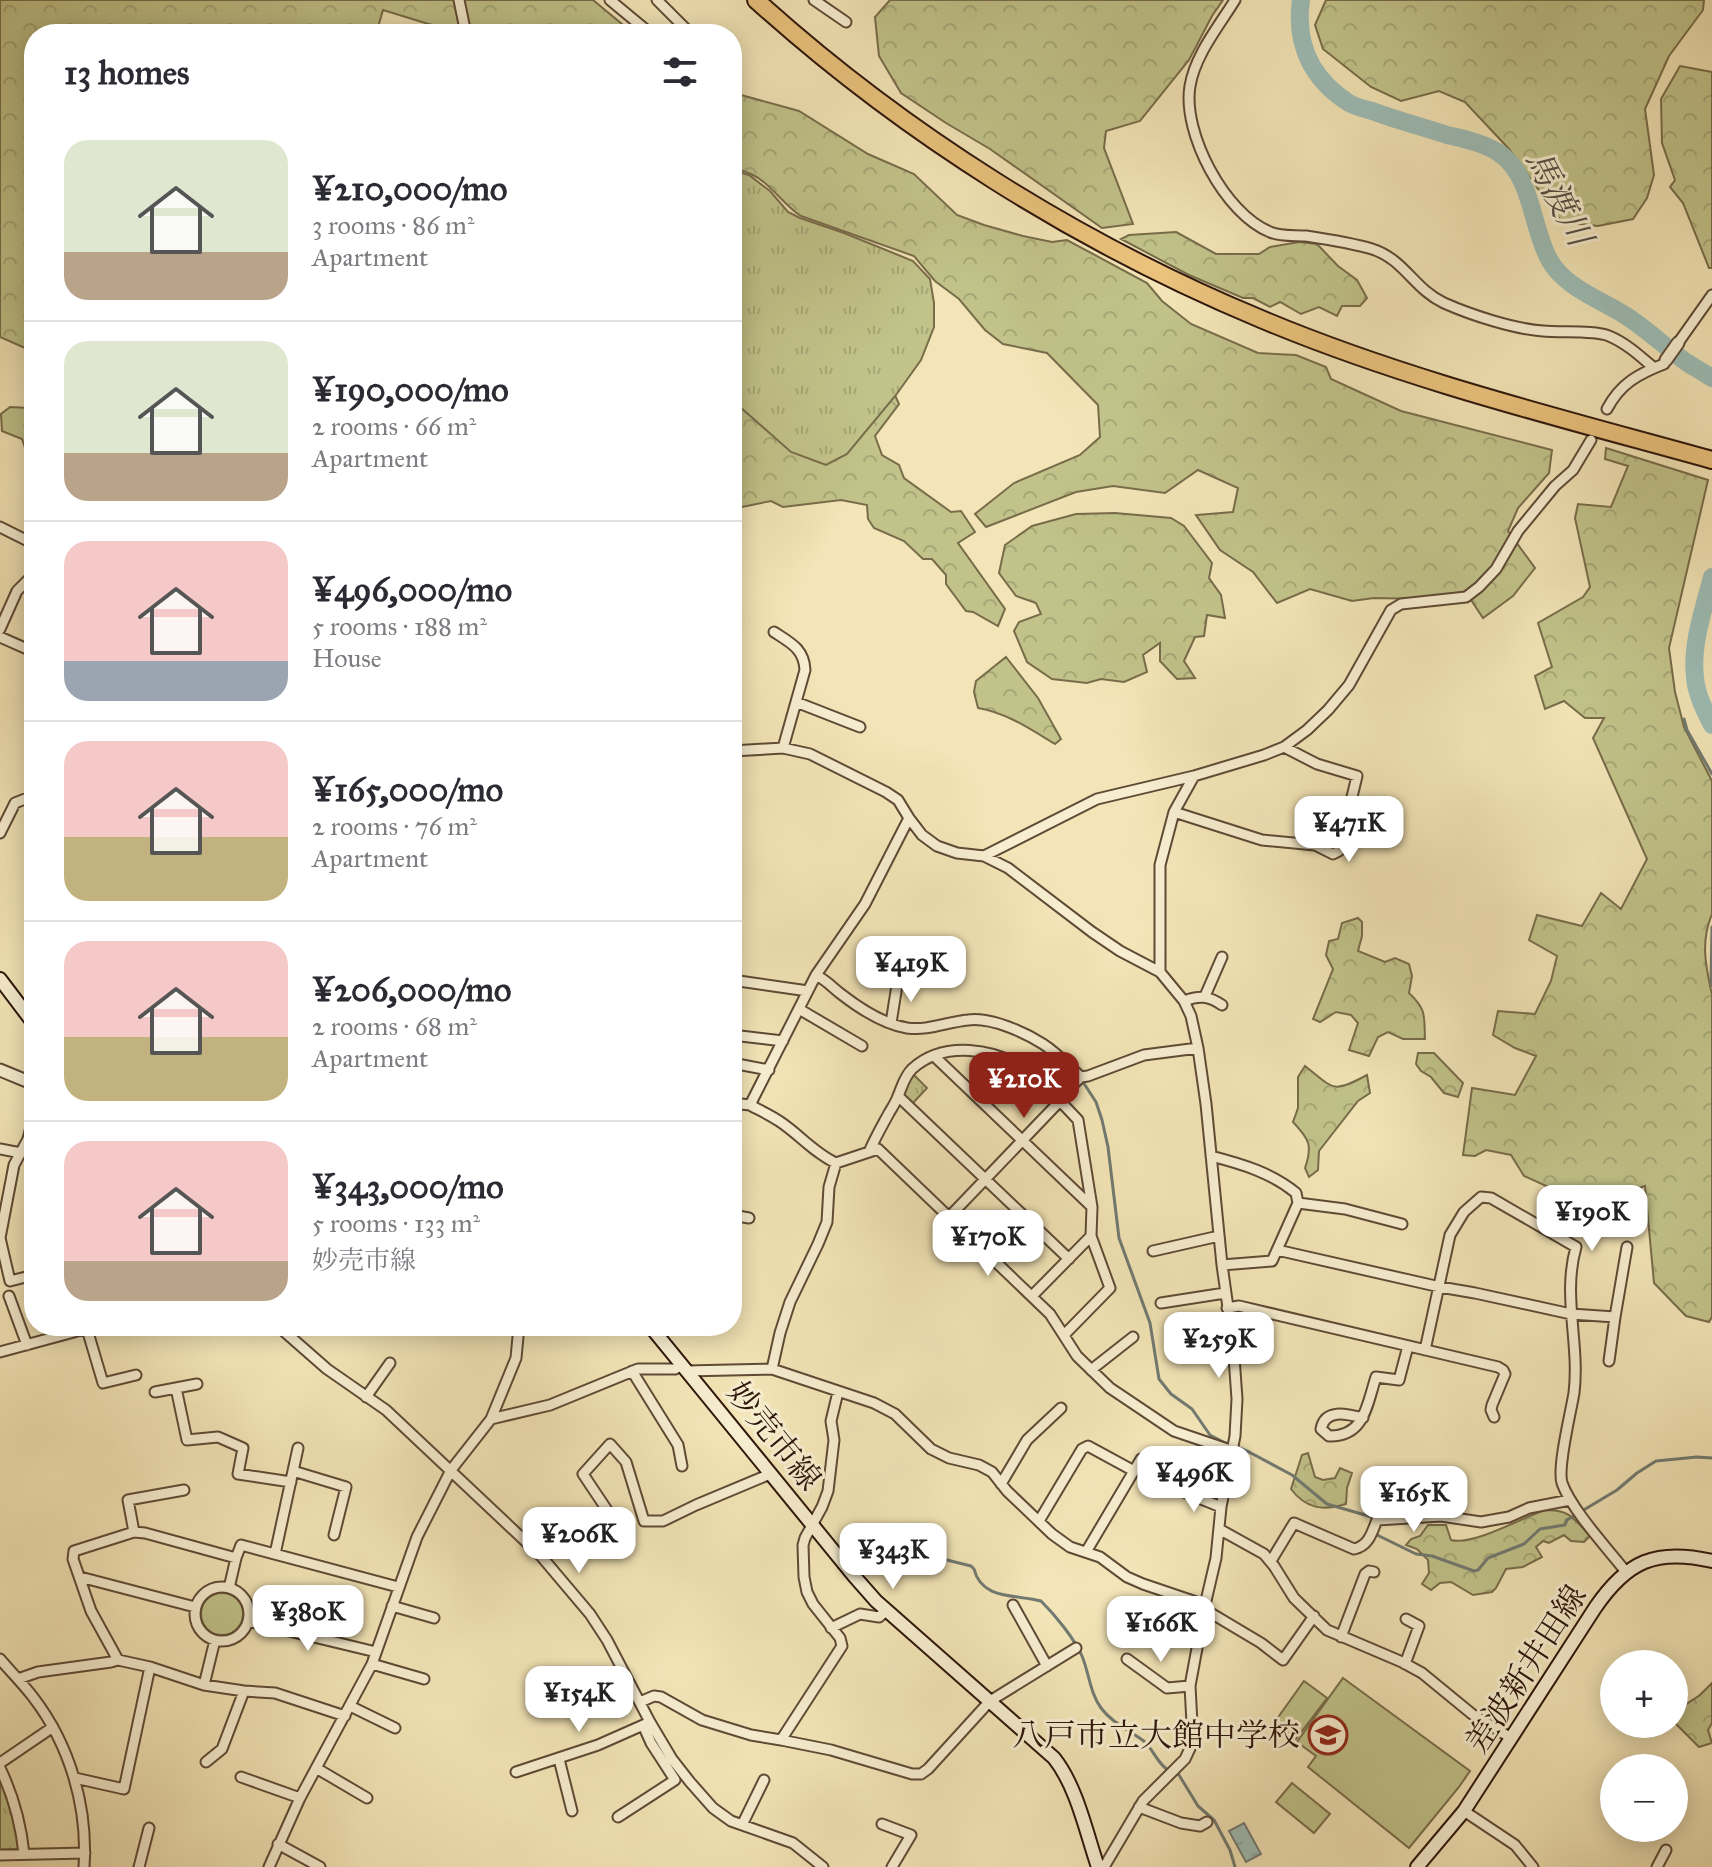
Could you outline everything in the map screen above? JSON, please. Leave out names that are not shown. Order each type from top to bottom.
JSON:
[{"type":"highway","points":[[756,0],[823,59],[951,153],[1129,259],[1262,320],[1351,354],[1470,392],[1708,459]]},
{"type":"main road","points":[[0,979],[24,1011]]},
{"type":"main road","name":"妙売市線","points":[[658,1336],[854,1576],[887,1610],[1054,1758],[1069,1783],[1098,1867]]},
{"type":"main road","name":"差波新井田線","points":[[1417,1867],[1464,1811],[1606,1592],[1626,1572],[1655,1558],[1672,1555],[1712,1561]]},
{"type":"street","points":[[459,0],[464,24]]},
{"type":"street","points":[[610,0],[639,24]]},
{"type":"street","points":[[657,0],[681,24]]},
{"type":"street","points":[[814,0],[846,22]]},
{"type":"street","points":[[1235,0],[1199,59],[1190,85],[1189,107],[1192,131],[1204,157],[1227,198],[1242,214],[1268,232],[1370,248],[1388,255],[1426,293],[1444,303],[1519,328],[1607,335],[1628,346],[1654,368]]},
{"type":"street","points":[[1607,409],[1615,394],[1633,378],[1664,364],[1712,295]]},
{"type":"street","points":[[984,856],[1097,799],[1194,776],[1284,747],[1328,710],[1349,685],[1391,610],[1401,604],[1466,597],[1479,587],[1496,569],[1518,531],[1555,486],[1573,470],[1591,440]]},
{"type":"street","points":[[0,527],[24,539]]},
{"type":"street","points":[[0,629],[17,591],[24,584]]},
{"type":"street","points":[[774,632],[804,657],[805,670],[783,748]]},
{"type":"street","points":[[0,637],[24,648]]},
{"type":"street","points":[[796,702],[860,727]]},
{"type":"street","points":[[1174,812],[1262,840],[1315,845],[1333,854],[1339,851],[1357,776],[1317,764],[1284,747]]},
{"type":"street","points":[[742,750],[783,748],[810,754],[886,792],[898,800],[922,835],[937,846],[957,853],[984,856],[1008,868],[1092,932],[1160,972],[1184,1001],[1191,1016],[1198,1048],[1233,1343],[1237,1399],[1233,1451],[1221,1507],[1216,1558],[1190,1686],[1194,1734],[1191,1749],[1139,1807],[1104,1867]]},
{"type":"street","points":[[1160,972],[1160,865],[1174,812],[1194,776]]},
{"type":"street","points":[[0,833],[15,803],[24,799]]},
{"type":"street","points":[[750,1105],[816,975],[865,904],[909,818]]},
{"type":"street","points":[[1205,996],[1222,957]]},
{"type":"street","points":[[816,975],[828,981],[850,1001],[905,1028],[925,1029],[972,1019],[1000,1023],[1044,1045],[1081,1077]]},
{"type":"street","points":[[891,1023],[898,979]]},
{"type":"street","points":[[742,981],[808,991]]},
{"type":"street","points":[[1184,1001],[1205,996],[1222,1005]]},
{"type":"street","points":[[799,1009],[862,1046]]},
{"type":"street","points":[[742,1036],[783,1041]]},
{"type":"street","points":[[949,1217],[1081,1077],[1144,1055],[1198,1048]]},
{"type":"street","points":[[869,1152],[910,1070],[934,1056],[972,1049],[989,1053],[1027,1071],[1059,1100],[1078,1120],[1092,1207],[1091,1236],[1110,1288],[1064,1335]]},
{"type":"street","points":[[934,1056],[1092,1207]]},
{"type":"street","points":[[742,1065],[769,1070]]},
{"type":"street","points":[[0,1070],[24,1080]]},
{"type":"street","points":[[898,1096],[1069,1259]]},
{"type":"street","points":[[742,1104],[750,1105],[779,1121],[826,1159],[836,1163],[878,1149],[1050,1314],[1077,1356],[1110,1388],[1174,1431],[1233,1451]]},
{"type":"street","points":[[24,1147],[14,1165],[0,1238],[10,1281],[24,1278]]},
{"type":"street","points":[[0,1149],[21,1153]]},
{"type":"street","points":[[1211,1156],[1265,1173],[1296,1193],[1298,1203],[1272,1261],[1222,1265]]},
{"type":"street","points":[[772,1369],[790,1302],[827,1222],[829,1187],[836,1163]]},
{"type":"street","points":[[1425,1350],[1450,1235],[1464,1212],[1481,1197],[1491,1198],[1576,1247],[1570,1277],[1576,1370],[1561,1480],[1570,1500],[1626,1572]]},
{"type":"street","points":[[1298,1203],[1345,1209],[1402,1224]]},
{"type":"street","points":[[742,1217],[749,1218]]},
{"type":"street","points":[[1032,1296],[1091,1236]]},
{"type":"street","points":[[1153,1251],[1219,1236]]},
{"type":"street","points":[[1609,1361],[1627,1247]]},
{"type":"street","points":[[1277,1250],[1571,1314],[1615,1317]]},
{"type":"street","points":[[1161,1303],[1225,1293]]},
{"type":"street","points":[[9,1296],[27,1345]]},
{"type":"street","points":[[1227,1308],[1239,1306],[1498,1367],[1505,1374],[1491,1410],[1494,1417]]},
{"type":"street","points":[[0,1352],[57,1336]]},
{"type":"street","points":[[87,1336],[103,1383],[136,1375]]},
{"type":"street","points":[[289,1336],[327,1369],[386,1410],[451,1470],[541,1556],[590,1614],[640,1702],[651,1743],[675,1780],[618,1817]]},
{"type":"street","points":[[269,1867],[300,1798],[372,1664],[417,1537],[451,1470],[491,1419],[516,1358],[518,1336]]},
{"type":"street","points":[[1091,1370],[1133,1337]]},
{"type":"street","points":[[1363,1418],[1376,1377],[1399,1380],[1408,1346]]},
{"type":"street","points":[[366,1397],[390,1363]]},
{"type":"street","points":[[491,1419],[550,1405],[638,1369],[772,1369],[874,1403],[895,1414],[931,1449],[992,1472],[1052,1534],[1070,1547],[1100,1557],[1127,1577],[1204,1607],[1283,1660],[1314,1616]]},
{"type":"street","points":[[632,1371],[678,1445],[682,1466]]},
{"type":"street","points":[[155,1392],[197,1384]]},
{"type":"street","points":[[176,1388],[187,1440],[218,1437],[231,1442],[243,1448],[238,1474],[291,1482]]},
{"type":"street","points":[[781,1740],[842,1646],[840,1638],[807,1592],[803,1545],[828,1491],[834,1440],[831,1421],[838,1392]]},
{"type":"street","points":[[1001,1484],[1027,1440],[1061,1408]]},
{"type":"street","points":[[609,1513],[583,1474],[610,1444],[626,1462],[644,1521],[663,1521],[770,1474]]},
{"type":"street","points":[[1039,1521],[1082,1449],[1088,1446],[1134,1471]]},
{"type":"street","points":[[275,1554],[298,1448]]},
{"type":"street","points":[[1086,1552],[1141,1459]]},
{"type":"street","points":[[293,1471],[346,1487],[334,1535]]},
{"type":"street","points":[[134,1532],[128,1500],[184,1490]]},
{"type":"street","points":[[1179,1490],[1221,1507]]},
{"type":"street","points":[[1271,1561],[1294,1523],[1354,1549],[1367,1542],[1377,1520],[1441,1516],[1481,1522],[1570,1500]]},
{"type":"street","points":[[1219,1529],[1264,1554],[1294,1598],[1327,1630],[1422,1673],[1472,1714],[1511,1738]]},
{"type":"street","points":[[118,1660],[91,1611],[73,1559],[74,1551],[134,1532],[236,1558]]},
{"type":"street","points":[[229,1588],[241,1545],[398,1587]]},
{"type":"street","points":[[1341,1637],[1365,1574],[1374,1572]]},
{"type":"street","points":[[80,1577],[195,1607]]},
{"type":"street","points":[[216,1587],[229,1588],[239,1593],[247,1603],[248,1621],[238,1636],[227,1641],[215,1640],[200,1630],[195,1619],[195,1607],[205,1592],[216,1587]]},
{"type":"street","points":[[1013,1605],[1047,1666]]},
{"type":"street","points":[[392,1606],[434,1618]]},
{"type":"street","points":[[831,1628],[860,1614],[879,1617],[887,1610]]},
{"type":"street","points":[[1405,1664],[1419,1626],[1406,1619]]},
{"type":"street","points":[[248,1621],[376,1652]]},
{"type":"street","points":[[204,1685],[215,1640]]},
{"type":"street","points":[[640,1702],[654,1696],[661,1697],[702,1720],[751,1735],[831,1750],[921,1774],[990,1701],[1076,1648]]},
{"type":"street","points":[[0,1659],[33,1696],[53,1727],[75,1778],[85,1827],[84,1867]]},
{"type":"street","points":[[1127,1659],[1167,1688],[1190,1686]]},
{"type":"street","points":[[18,1679],[38,1672],[118,1660],[204,1685],[275,1693],[345,1716]]},
{"type":"street","points":[[372,1664],[424,1679]]},
{"type":"street","points":[[75,1778],[124,1789],[150,1667]]},
{"type":"street","points":[[0,1678],[9,1669]]},
{"type":"street","points":[[206,1762],[222,1749],[244,1691]]},
{"type":"street","points":[[350,1706],[395,1728]]},
{"type":"street","points":[[516,1772],[598,1745],[646,1724]]},
{"type":"street","points":[[646,1724],[713,1808],[731,1821],[793,1843],[822,1867]]},
{"type":"street","points":[[24,1854],[22,1832],[0,1766],[53,1727]]},
{"type":"street","points":[[559,1759],[572,1811]]},
{"type":"street","points":[[316,1768],[367,1798]]},
{"type":"street","points":[[241,1777],[300,1798]]},
{"type":"street","points":[[742,1825],[764,1780]]},
{"type":"street","points":[[1139,1807],[1181,1823],[1200,1826],[1207,1822]]},
{"type":"street","points":[[1464,1811],[1515,1845],[1533,1867]]},
{"type":"street","points":[[882,1824],[911,1835],[892,1867]]},
{"type":"street","points":[[139,1867],[149,1828]]},
{"type":"street","points":[[278,1844],[320,1867]]},
{"type":"street","points":[[1657,1867],[1666,1850]]},
{"type":"street","points":[[0,1855],[85,1853]]},
{"type":"green space","points":[[0,0],[593,0],[622,24],[428,24],[383,10],[379,24],[24,24],[24,348],[0,337]]},
{"type":"green space","points":[[890,0],[1223,0],[1189,60],[1140,121],[1106,131],[1104,148],[1133,224],[1102,228],[990,149],[901,93],[879,56],[875,17]]},
{"type":"green space","points":[[1326,0],[1704,0],[1703,10],[1669,56],[1645,109],[1654,175],[1647,198],[1633,219],[1598,226],[1562,222],[1509,149],[1465,102],[1439,91],[1401,101],[1371,87],[1323,49],[1315,25]]},
{"type":"green space","points":[[1680,66],[1712,72],[1712,268],[1709,268],[1683,203],[1670,187],[1675,180],[1662,143],[1661,99]]},
{"type":"green space","points":[[742,95],[799,111],[868,154],[914,174],[957,215],[1023,236],[1052,242],[1067,240],[1147,283],[1162,301],[1191,324],[1258,353],[1296,355],[1326,367],[1331,379],[1401,411],[1552,450],[1549,473],[1518,508],[1508,531],[1535,568],[1513,596],[1483,618],[1471,600],[1374,598],[1352,601],[1310,589],[1277,603],[1253,572],[1220,550],[1196,515],[1233,512],[1238,488],[1198,470],[1165,493],[1113,486],[1076,492],[986,527],[975,514],[1014,483],[1080,455],[1100,437],[1098,405],[1047,353],[1003,344],[985,330],[959,299],[935,281],[914,256],[801,216],[771,188],[742,171]]},
{"type":"green space","points":[[742,173],[770,191],[788,212],[913,261],[930,279],[934,327],[921,360],[896,395],[847,454],[826,465],[791,452],[742,409]]},
{"type":"green space","points":[[1176,232],[1216,254],[1259,254],[1270,247],[1299,242],[1317,244],[1357,280],[1367,298],[1360,306],[1342,306],[1337,316],[1319,307],[1301,314],[1280,302],[1270,307],[1189,275],[1121,239],[1129,235]]},
{"type":"green space","points":[[890,384],[899,404],[875,436],[882,455],[899,465],[904,478],[951,512],[961,511],[975,532],[958,543],[1005,609],[998,626],[966,611],[946,584],[946,575],[932,559],[923,559],[904,541],[874,528],[868,519],[867,505],[841,500],[783,507],[771,501],[742,507],[742,393]]},
{"type":"green space","points":[[10,407],[24,408],[24,445],[22,439],[2,431],[1,414]]},
{"type":"green space","points":[[1606,448],[1708,480],[1669,648],[1684,727],[1712,781],[1712,914],[1705,945],[1712,995],[1712,1317],[1709,1322],[1686,1316],[1654,1283],[1645,1186],[1590,1206],[1524,1176],[1511,1155],[1486,1150],[1475,1156],[1463,1155],[1472,1088],[1515,1095],[1536,1056],[1493,1035],[1498,1011],[1535,1014],[1551,981],[1557,956],[1529,940],[1537,915],[1582,926],[1601,893],[1621,909],[1647,859],[1593,738],[1604,718],[1585,718],[1564,701],[1545,709],[1535,676],[1552,667],[1538,623],[1583,597],[1590,587],[1575,518],[1578,504],[1611,507],[1628,466],[1605,459]]},
{"type":"green space","points":[[1115,513],[1171,518],[1184,526],[1212,563],[1209,578],[1221,595],[1225,618],[1207,615],[1204,636],[1195,637],[1184,661],[1195,678],[1177,679],[1160,661],[1160,643],[1143,655],[1147,672],[1124,682],[1101,679],[1087,683],[1052,679],[1027,662],[1014,631],[1019,622],[1041,614],[1036,603],[1016,596],[999,573],[1005,545],[1032,526],[1076,514]]},
{"type":"green space","points":[[1006,657],[1038,698],[1061,739],[1055,744],[1009,718],[978,708],[974,692],[976,681]]},
{"type":"green space","points":[[1358,918],[1362,922],[1362,936],[1358,951],[1385,962],[1395,958],[1409,964],[1412,976],[1409,993],[1422,1009],[1424,1019],[1425,1039],[1403,1039],[1388,1032],[1378,1037],[1369,1056],[1349,1050],[1358,1023],[1351,1015],[1336,1012],[1320,1022],[1313,1019],[1333,969],[1326,955],[1329,941],[1338,939],[1342,923]]},
{"type":"green space","points":[[1418,1053],[1434,1053],[1463,1083],[1458,1097],[1444,1093],[1431,1077],[1421,1071],[1416,1064]]},
{"type":"green space","points":[[1305,1066],[1328,1084],[1340,1087],[1367,1075],[1370,1093],[1358,1101],[1319,1151],[1318,1170],[1309,1177],[1305,1168],[1308,1143],[1293,1122],[1298,1108],[1298,1077]]},
{"type":"green space","points":[[913,1074],[927,1088],[912,1104],[903,1092]]},
{"type":"green space","points":[[1308,1453],[1315,1477],[1323,1480],[1335,1478],[1340,1468],[1352,1473],[1346,1504],[1316,1507],[1303,1501],[1291,1489],[1302,1455]]},
{"type":"green space","points":[[1545,1510],[1566,1513],[1590,1536],[1584,1542],[1571,1541],[1564,1535],[1549,1543],[1543,1541],[1536,1547],[1542,1557],[1523,1567],[1506,1569],[1492,1592],[1473,1595],[1451,1582],[1440,1583],[1431,1590],[1422,1584],[1429,1573],[1428,1560],[1417,1549],[1406,1545],[1420,1536],[1428,1525],[1446,1525],[1451,1540],[1460,1541],[1484,1535]]},
{"type":"green space","points":[[222,1593],[237,1599],[243,1614],[237,1629],[222,1635],[207,1629],[201,1614],[207,1599]]},
{"type":"green space","points":[[1343,1678],[1470,1771],[1409,1848],[1308,1767],[1316,1756],[1297,1742]]},
{"type":"green space","points":[[1304,1681],[1327,1698],[1296,1739],[1274,1723]]},
{"type":"green space","points":[[1712,1683],[1712,1723],[1708,1730],[1712,1743],[1699,1747],[1688,1736],[1688,1703]]},
{"type":"green space","points":[[0,1773],[22,1846],[17,1853],[0,1853]]},
{"type":"green space","points":[[1292,1783],[1330,1814],[1314,1833],[1276,1802]]},
{"type":"water","points":[[1244,1823],[1261,1854],[1246,1862],[1229,1831]]},
{"type":"waterway","name":"馬渡川","points":[[1301,0],[1304,46],[1308,59],[1325,83],[1357,107],[1474,142],[1499,153],[1519,175],[1544,248],[1556,270],[1573,285],[1631,319],[1712,378]]},
{"type":"waterway","name":"馬渡川","points":[[1712,577],[1699,627],[1694,665],[1697,690],[1712,725]]},
{"type":"waterway","points":[[1684,719],[1712,774]]},
{"type":"waterway","points":[[1712,927],[1712,986]]},
{"type":"waterway","points":[[1083,1082],[1096,1102],[1102,1120],[1119,1238],[1150,1323],[1159,1379],[1171,1394],[1192,1409],[1210,1435],[1229,1445]]},
{"type":"waterway","points":[[1237,1447],[1292,1475],[1327,1504],[1372,1517],[1373,1523]]},
{"type":"waterway","points":[[1375,1534],[1416,1554],[1432,1556],[1474,1571],[1488,1558],[1524,1544],[1540,1529],[1565,1525],[1567,1520],[1617,1490],[1656,1461],[1712,1458]]},
{"type":"waterway","points":[[935,1557],[971,1566],[984,1587],[992,1591],[1041,1601],[1079,1649],[1101,1708],[1145,1742],[1168,1770]]},
{"type":"waterway","points":[[1176,1773],[1198,1806],[1214,1820],[1235,1867]]},
{"type":"place","name":"八戸市立大館中学校","points":[[1328,1735]]}]
